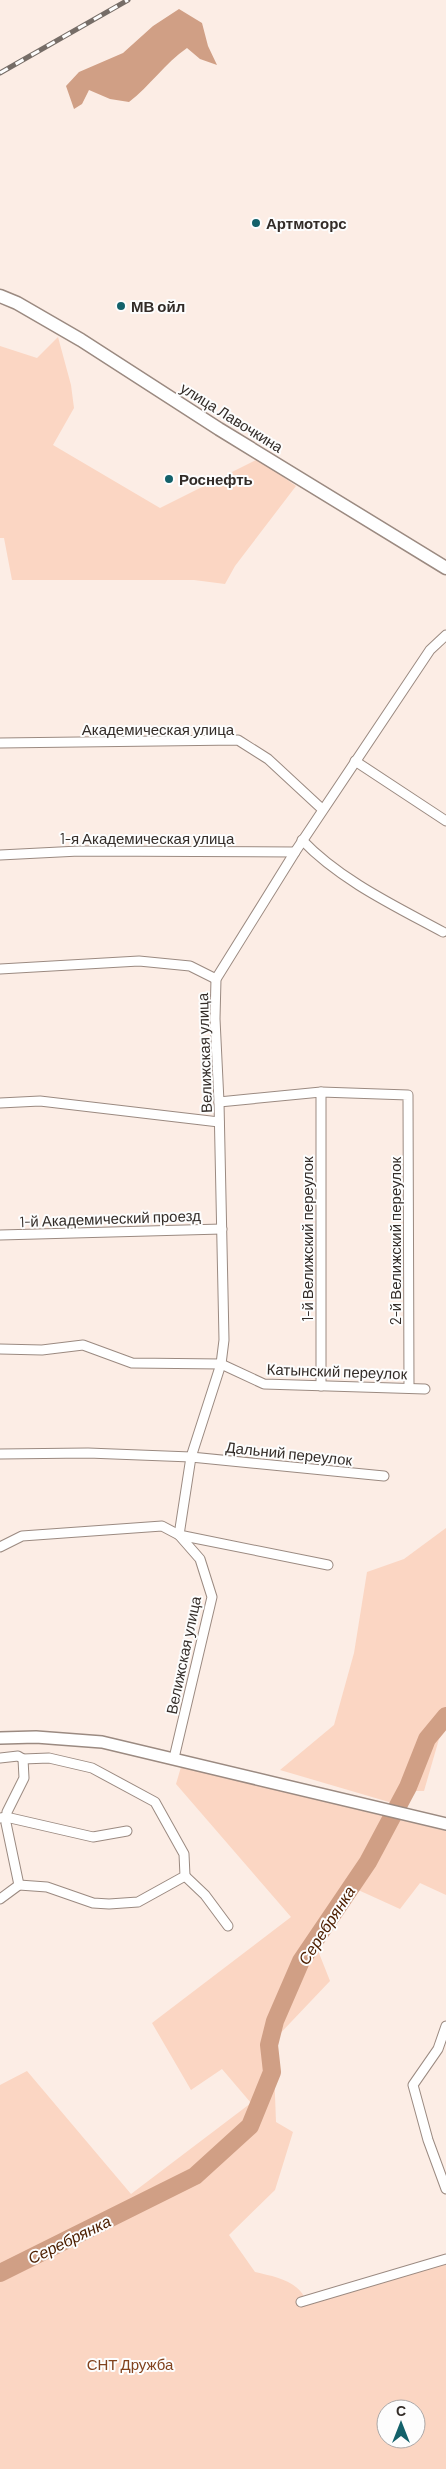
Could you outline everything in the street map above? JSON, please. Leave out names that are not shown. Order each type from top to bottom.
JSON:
[{"type":"main road","name":"улица Лавочкина","points":[[0,296],[17,303],[81,340],[219,429],[446,568]]},
{"type":"street","name":"Велижская улица","points":[[174,1758],[212,1597],[200,1559],[179,1535],[191,1456],[221,1364],[224,1340],[219,1102],[214,1019],[216,979],[322,809],[430,650],[446,634]]},
{"type":"street","name":"Академическая улица","points":[[0,743],[238,740],[268,759],[322,809]]},
{"type":"street","points":[[355,761],[446,822]]},
{"type":"street","points":[[302,840],[313,851],[372,893],[443,932]]},
{"type":"street","name":"1-я Академическая улица","points":[[0,855],[79,851],[294,852]]},
{"type":"street","points":[[0,969],[140,961],[190,966],[216,979]]},
{"type":"street","points":[[219,1102],[321,1092]]},
{"type":"street","name":"2-й Велижский переулок","points":[[321,1092],[408,1095],[409,1387]]},
{"type":"street","name":"1-й Велижский переулок","points":[[321,1092],[321,1386]]},
{"type":"street","points":[[0,1103],[40,1102],[219,1122]]},
{"type":"street","name":"1-й Академический проезд","points":[[0,1235],[222,1229]]},
{"type":"street","points":[[0,1350],[42,1350],[84,1345],[132,1363],[221,1364]]},
{"type":"street","name":"Катынский переулок","points":[[221,1364],[264,1384],[409,1387],[425,1389]]},
{"type":"street","name":"Дальний переулок","points":[[0,1454],[88,1453],[191,1456],[384,1476]]},
{"type":"street","name":"Велижская улица","points":[[0,1547],[22,1536],[162,1526],[179,1535],[328,1565]]},
{"type":"street","points":[[0,1738],[36,1737],[102,1742],[446,1824]]},
{"type":"street","points":[[0,1758],[18,1756],[23,1760],[49,1758],[92,1768],[154,1802],[184,1854],[185,1876],[205,1895],[228,1926]]},
{"type":"street","points":[[3,1817],[24,1778],[23,1760]]},
{"type":"street","points":[[3,1817],[93,1837],[127,1831]]},
{"type":"street","points":[[3,1817],[6,1823],[18,1885]]},
{"type":"street","points":[[0,1899],[18,1885],[47,1887],[93,1903],[138,1902],[185,1876]]},
{"type":"street","points":[[446,2026],[438,2049],[413,2086],[428,2140],[446,2189]]},
{"type":"street","points":[[301,2302],[446,2259]]},
{"type":"green space","points":[[58,337],[71,385],[74,408],[53,445],[160,508],[258,459],[296,486],[235,566],[225,584],[194,580],[12,580],[4,538],[0,538],[0,346],[37,358]]},
{"type":"green space","points":[[446,1528],[446,1730],[439,1739],[424,1791],[411,1791],[406,1807],[280,1770],[334,1725],[354,1653],[367,1572],[404,1559]]},
{"type":"green space","name":"СНТ Дружба","points":[[181,1767],[446,1831],[446,1895],[420,1883],[400,1909],[356,1889],[317,1948],[330,1981],[273,2041],[276,2122],[293,2132],[275,2190],[229,2235],[255,2272],[287,2281],[299,2290],[307,2304],[446,2264],[446,2469],[0,2469],[0,2085],[27,2071],[131,2194],[251,2103],[222,2069],[191,2090],[152,2023],[291,1917],[176,1784]]},
{"type":"shaded area","points":[[179,9],[202,23],[208,46],[217,65],[200,59],[187,48],[129,102],[110,99],[89,90],[82,104],[74,109],[66,86],[79,72],[123,53],[153,26]]},
{"type":"waterway","name":"Серебрянка","points":[[0,2273],[195,2176],[250,2126],[272,2072],[269,2045],[275,2021],[301,1961],[368,1862],[408,1787],[427,1739],[446,1716]]},
{"type":"railway","points":[[0,73],[128,0]]},
{"type":"place","name":"Артмоторс","points":[[256,223]]},
{"type":"place","name":"МВ ойл","points":[[121,306]]},
{"type":"place","name":"Роснефть","points":[[169,479]]}]
